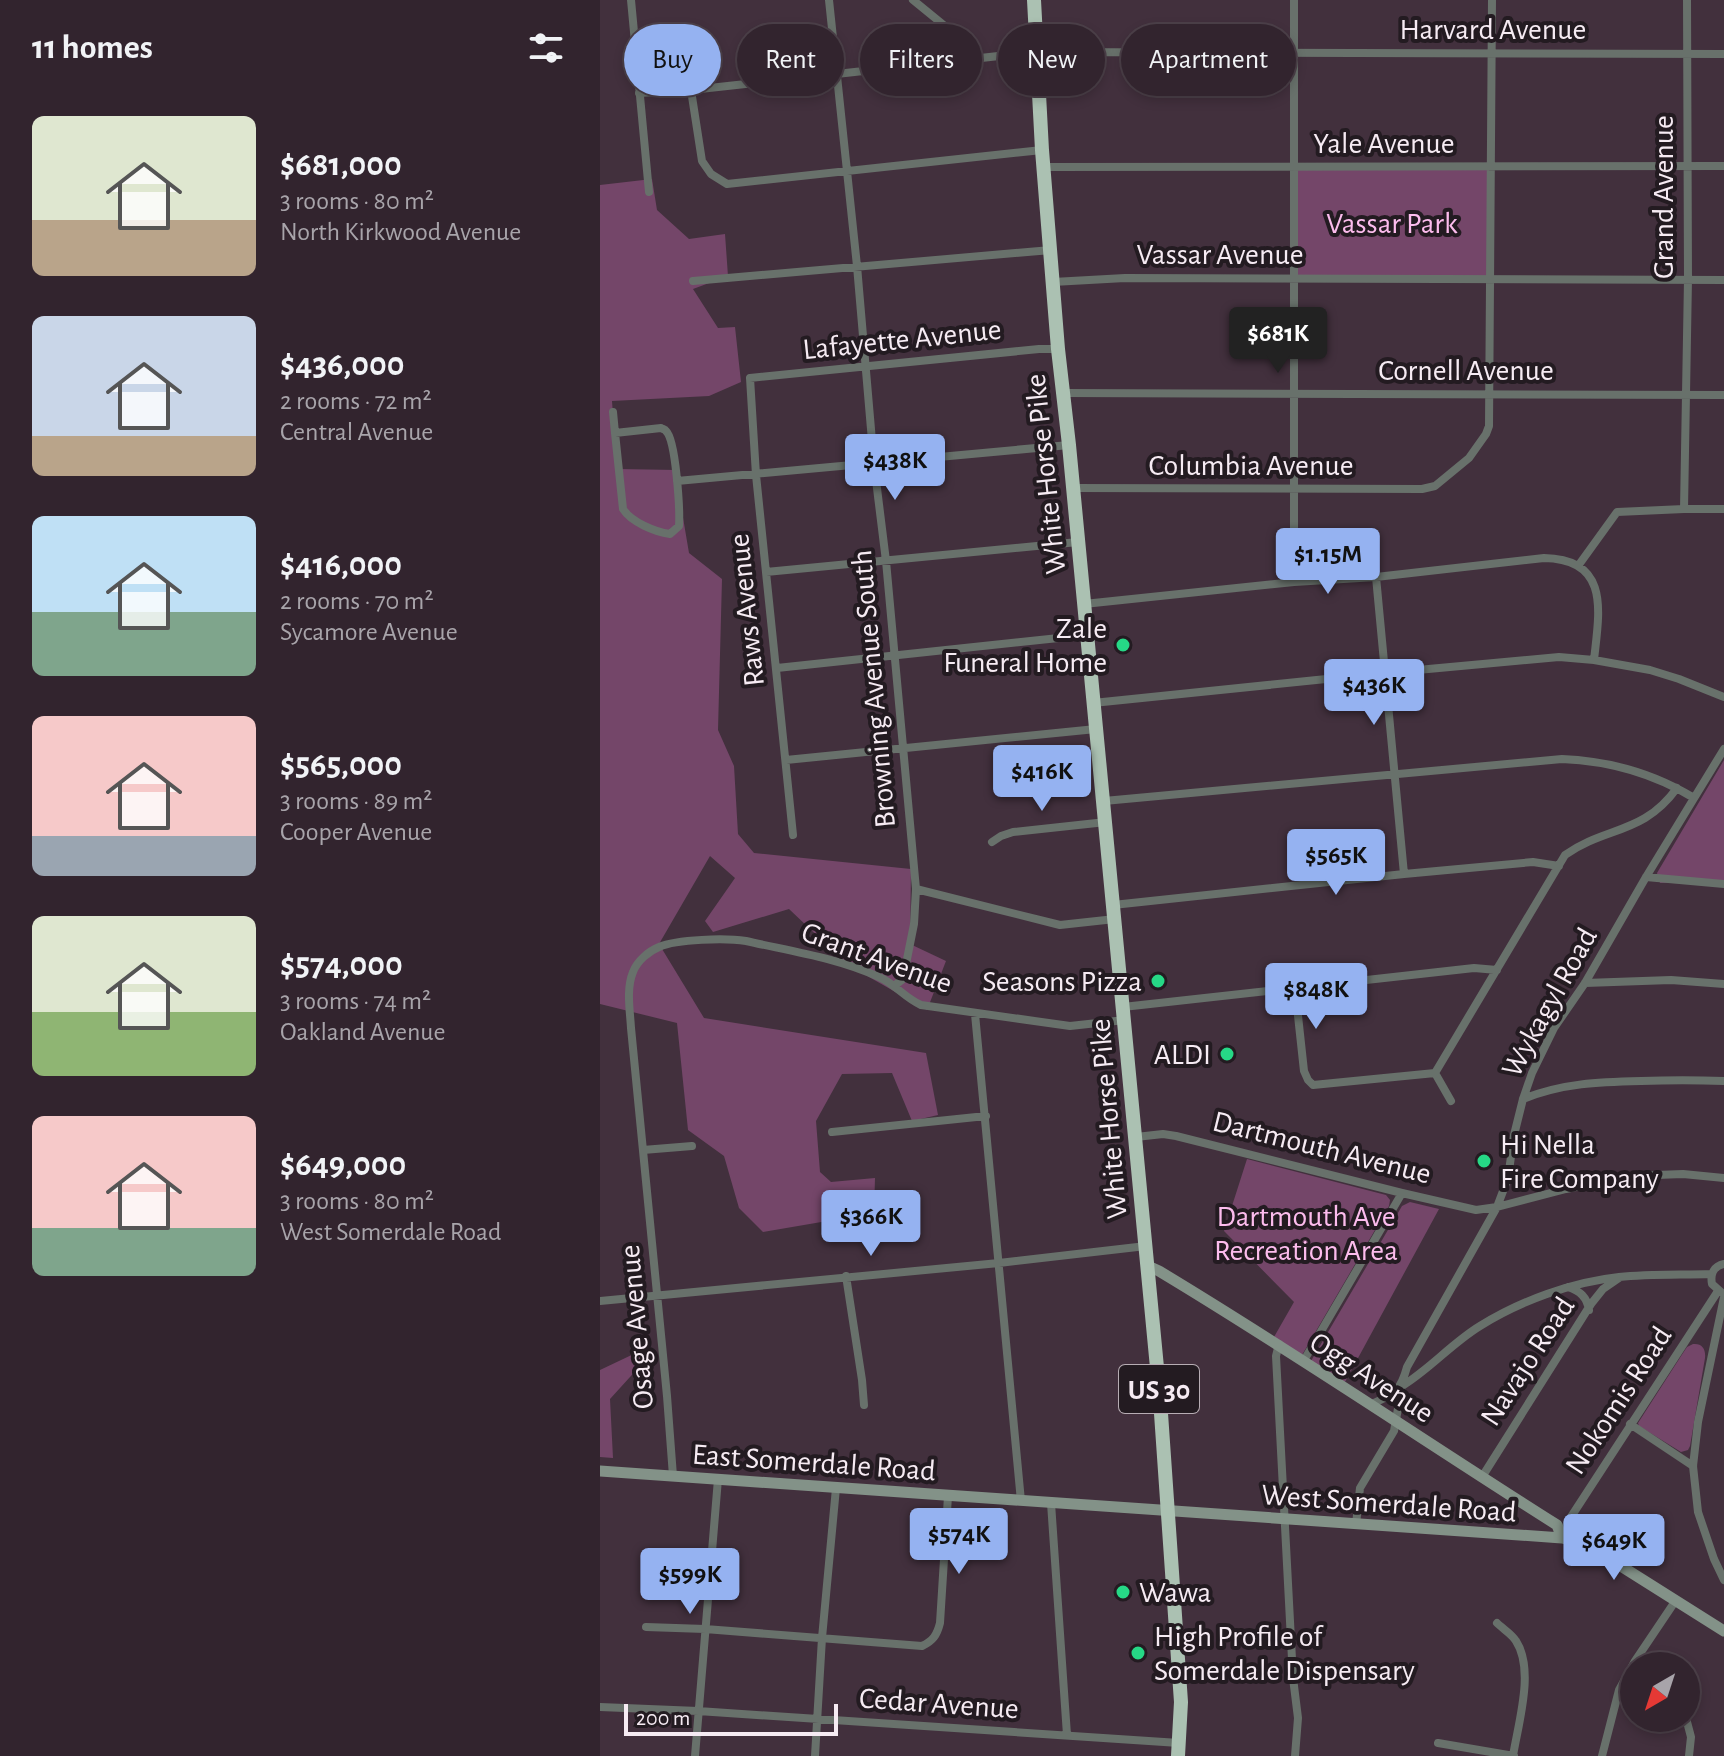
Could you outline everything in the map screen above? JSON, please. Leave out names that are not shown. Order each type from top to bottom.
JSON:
[{"type":"highway","name":"White Horse Pike","points":[[1034,0],[1034,24]]},
{"type":"highway","name":"White Horse Pike","points":[[1038,96],[1058,349],[1160,1399],[1181,1702],[1179,1749]]},
{"type":"main road","name":"Ogg Avenue","points":[[1148,1266],[1279,1344],[1557,1525],[1562,1538]]},
{"type":"main road","name":"East Somerdale Road","points":[[600,1471],[1168,1512]]},
{"type":"main road","name":"West Somerdale Road","points":[[1168,1512],[1562,1538],[1586,1544],[1722,1628]]},
{"type":"street","points":[[631,0],[633,24]]},
{"type":"street","name":"Browning Avenue South","points":[[829,0],[832,24]]},
{"type":"street","points":[[913,0],[942,24]]},
{"type":"street","points":[[1294,0],[1294,24]]},
{"type":"street","points":[[1489,394],[1492,0]]},
{"type":"street","name":"Grand Avenue","points":[[1684,509],[1688,279],[1687,0]]},
{"type":"street","name":"Harvard Avenue","points":[[1296,52],[1724,54]]},
{"type":"street","points":[[639,96],[649,192]]},
{"type":"street","points":[[692,96],[702,161],[711,174],[727,184],[1042,150]]},
{"type":"street","name":"Browning Avenue South","points":[[840,96],[916,889],[914,924],[903,979],[894,986]]},
{"type":"street","points":[[1294,96],[1294,582]]},
{"type":"street","name":"Yale Avenue","points":[[1043,167],[1724,166]]},
{"type":"street","points":[[693,281],[1051,250]]},
{"type":"street","name":"Vassar Avenue","points":[[1053,282],[1125,278],[1724,280]]},
{"type":"street","name":"Lafayette Avenue","points":[[750,378],[1058,349]]},
{"type":"street","name":"Raws Avenue","points":[[750,378],[756,475],[793,835]]},
{"type":"street","name":"Cornell Avenue","points":[[1063,393],[1724,395]]},
{"type":"street","name":"Columbia Avenue","points":[[1073,488],[1429,488],[1469,458],[1486,434],[1489,394]]},
{"type":"street","points":[[613,412],[615,433],[623,509],[626,515],[658,533],[670,534],[679,526],[677,481],[667,431],[661,428],[615,433]]},
{"type":"street","points":[[677,481],[1069,445]]},
{"type":"street","points":[[1578,566],[1617,512],[1724,509]]},
{"type":"street","points":[[766,572],[1078,542]]},
{"type":"street","points":[[1084,604],[1561,558],[1578,566],[1594,585],[1598,598],[1594,660]]},
{"type":"street","points":[[1376,577],[1404,874]]},
{"type":"street","points":[[777,668],[1087,635]]},
{"type":"street","points":[[1093,703],[1559,657],[1594,660],[1665,674],[1724,697]]},
{"type":"street","points":[[786,760],[1096,729]]},
{"type":"street","name":"Wykagyl Road","points":[[1397,1423],[1407,1367],[1497,1207],[1508,1178],[1514,1135],[1532,1073],[1554,1028],[1585,983],[1724,749]]},
{"type":"street","points":[[1104,801],[1562,759],[1634,769],[1694,798]]},
{"type":"street","points":[[1435,1073],[1565,855],[1578,846],[1626,829],[1655,813],[1677,788]]},
{"type":"street","points":[[992,842],[1013,832],[1106,822]]},
{"type":"street","points":[[916,889],[1060,925],[1114,912],[1404,874],[1533,862],[1559,866]]},
{"type":"street","points":[[1646,877],[1724,884]]},
{"type":"street","name":"Grant Avenue","points":[[661,946],[729,939],[746,941],[846,965],[881,978],[909,1000],[921,1005],[1070,1026],[1124,1013],[1295,988],[1474,968],[1497,970]]},
{"type":"street","name":"Osage Avenue","points":[[661,946],[639,962],[630,986],[631,1028],[673,1476]]},
{"type":"street","points":[[1585,983],[1671,980],[1724,984]]},
{"type":"street","points":[[1295,988],[1304,1071],[1313,1085],[1435,1073]]},
{"type":"street","points":[[975,1014],[1021,1501]]},
{"type":"street","points":[[1435,1073],[1451,1101]]},
{"type":"street","points":[[1523,1099],[1546,1090],[1590,1082],[1724,1081]]},
{"type":"street","points":[[832,1132],[986,1116]]},
{"type":"street","name":"Dartmouth Avenue","points":[[1136,1137],[1176,1136],[1476,1210],[1630,1176],[1683,1174],[1724,1178]]},
{"type":"street","points":[[643,1150],[692,1146]]},
{"type":"street","points":[[1303,1362],[1402,1193]]},
{"type":"street","points":[[600,1301],[1146,1246]]},
{"type":"street","points":[[1724,1264],[1716,1267],[1711,1274],[1712,1284],[1722,1293],[1693,1466],[1698,1512],[1724,1580]]},
{"type":"street","points":[[1370,1405],[1416,1377],[1480,1326],[1527,1302],[1568,1286],[1620,1277],[1711,1274]]},
{"type":"street","points":[[846,1276],[864,1405]]},
{"type":"street","name":"Navajo Road","points":[[1482,1477],[1603,1289],[1620,1277]]},
{"type":"street","points":[[1568,1286],[1584,1295],[1589,1310]]},
{"type":"street","name":"Nokomis Road","points":[[1562,1538],[1567,1523],[1630,1424],[1722,1293]]},
{"type":"street","points":[[1279,1344],[1276,1356],[1284,1520],[1298,1718],[1295,1756]]},
{"type":"street","points":[[1356,1524],[1360,1488],[1397,1423]]},
{"type":"street","points":[[1630,1424],[1693,1466]]},
{"type":"street","points":[[695,1756],[718,1479]]},
{"type":"street","points":[[815,1756],[836,1488]]},
{"type":"street","points":[[646,1627],[922,1646],[932,1640],[940,1623],[948,1496]]},
{"type":"street","points":[[1051,1503],[1067,1735]]},
{"type":"street","points":[[1645,1652],[1676,1600]]},
{"type":"street","points":[[1438,1743],[1513,1756],[1524,1690],[1524,1657],[1515,1638],[1497,1623]]},
{"type":"street","points":[[1602,1756],[1620,1689]]},
{"type":"street","name":"Cedar Avenue","points":[[600,1707],[1067,1735],[1179,1749]]},
{"type":"street","points":[[1689,1756],[1690,1732]]},
{"type":"green space","name":"Vassar Park","points":[[1293,167],[1489,167],[1490,279],[1294,278]]},
{"type":"green space","points":[[652,179],[657,210],[689,239],[725,234],[728,276],[693,289],[718,328],[735,327],[741,382],[709,396],[612,401],[617,469],[677,470],[689,553],[722,579],[718,730],[734,766],[738,834],[754,853],[911,869],[910,944],[946,961],[927,1010],[848,965],[789,909],[713,932],[705,921],[735,878],[710,856],[659,944],[704,1018],[926,1053],[938,1115],[912,1121],[892,1073],[842,1074],[816,1121],[820,1172],[831,1182],[875,1178],[874,1213],[763,1232],[739,1208],[724,1156],[688,1130],[677,1023],[600,1004],[600,185]]},
{"type":"green space","points":[[1724,760],[1724,881],[1660,883],[1657,873]]},
{"type":"green space","name":"Dartmouth Ave Recreation Area","points":[[1247,1159],[1386,1195],[1390,1200],[1302,1355],[1274,1337],[1294,1302],[1224,1231]]},
{"type":"green space","points":[[1410,1202],[1439,1209],[1345,1382],[1311,1361],[1402,1206]]},
{"type":"green space","points":[[1693,1344],[1703,1347],[1705,1358],[1690,1446],[1681,1452],[1638,1423],[1687,1347]]},
{"type":"green space","points":[[640,1351],[640,1366],[610,1399],[613,1458],[600,1457],[600,1370]]},
{"type":"place","name":"Zale Funeral Home","points":[[1123,645]]},
{"type":"place","name":"Seasons Pizza","points":[[1158,981]]},
{"type":"place","name":"ALDI","points":[[1227,1054]]},
{"type":"place","name":"Hi Nella Fire Company","points":[[1484,1161]]},
{"type":"place","name":"Wawa","points":[[1123,1592]]},
{"type":"place","name":"High Profile of Somerdale Dispensary","points":[[1138,1653]]}]
